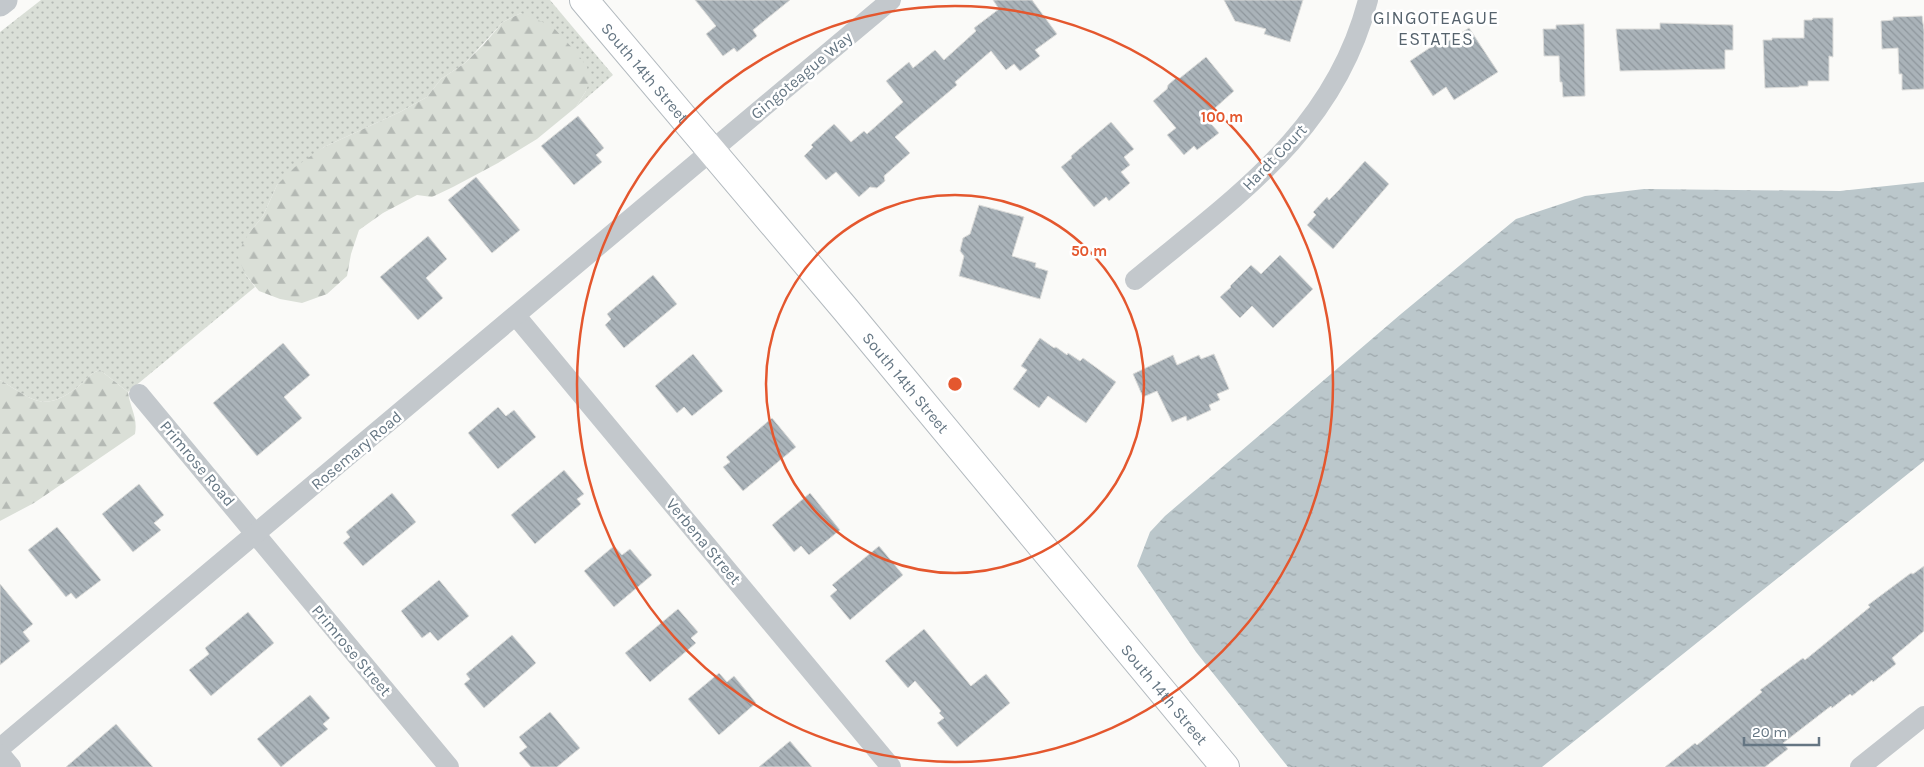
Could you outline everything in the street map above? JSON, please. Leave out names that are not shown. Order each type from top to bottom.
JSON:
[{"type":"main road","name":"South 14th Street","points":[[584,0],[846,310],[1225,767]]},
{"type":"street","points":[[0,4],[5,0]]},
{"type":"street","name":"Gingoteague Way","points":[[711,151],[891,0]]},
{"type":"street","name":"Hardt Court","points":[[1135,280],[1258,178],[1303,130],[1320,108],[1337,78],[1353,45],[1368,0]]},
{"type":"street","name":"Rosemary Road","points":[[0,748],[711,151]]},
{"type":"street","name":"Verbena Street","points":[[516,316],[892,767]]},
{"type":"street","name":"Primrose Road","points":[[139,394],[256,534]]},
{"type":"street","name":"Primrose Street","points":[[256,534],[449,767]]},
{"type":"street","points":[[1860,767],[1924,716]]},
{"type":"street","points":[[0,754],[11,767]]},
{"type":"green space","points":[[41,0],[550,0],[613,75],[576,107],[586,91],[521,13],[503,22],[465,63],[441,79],[427,97],[400,112],[324,147],[277,185],[263,216],[249,233],[245,274],[255,287],[128,392],[100,370],[90,375],[67,395],[47,402],[39,401],[30,398],[0,380],[0,32]]},
{"type":"green space","points":[[521,13],[552,26],[587,67],[590,80],[586,91],[576,107],[537,139],[498,163],[432,197],[417,195],[383,213],[359,230],[351,254],[347,276],[327,294],[302,303],[280,299],[259,291],[245,274],[237,254],[249,233],[263,216],[277,185],[295,167],[324,147],[400,112],[427,97],[441,79],[465,63],[503,22]]},
{"type":"green space","points":[[100,370],[128,392],[135,417],[135,434],[34,503],[0,521],[0,380],[30,398],[47,402],[67,395],[90,375]]},
{"type":"water","points":[[1924,182],[1924,461],[1542,767],[1288,767],[1196,652],[1137,566],[1150,532],[1165,516],[1401,314],[1516,219],[1585,196],[1644,189],[1840,191]]},
{"type":"building","points":[[695,0],[790,0],[753,30],[757,36],[737,52],[734,48],[723,56],[706,34],[716,26]]},
{"type":"building","points":[[993,0],[1032,0],[1057,34],[1035,50],[1040,56],[1020,71],[1014,64],[1006,70],[991,51],[955,82],[957,85],[895,137],[910,153],[884,176],[885,181],[877,188],[870,187],[859,197],[836,172],[826,180],[804,156],[813,147],[811,145],[834,124],[851,142],[864,131],[867,134],[903,102],[886,81],[909,62],[913,68],[935,50],[944,60],[976,31],[974,28],[999,9]]},
{"type":"building","points":[[1224,0],[1303,0],[1290,42],[1264,34],[1266,29],[1235,21]]},
{"type":"building","points":[[1922,16],[1924,30],[1924,89],[1902,90],[1902,74],[1899,74],[1898,48],[1882,49],[1881,21],[1893,20],[1893,17]]},
{"type":"building","points":[[1813,18],[1833,18],[1833,57],[1829,56],[1829,81],[1808,81],[1808,86],[1799,87],[1765,88],[1763,40],[1772,40],[1772,38],[1804,38],[1804,20],[1812,20]]},
{"type":"building","points":[[1660,23],[1733,25],[1733,50],[1725,50],[1725,69],[1620,71],[1616,29],[1660,29]]},
{"type":"building","points":[[1584,24],[1585,96],[1563,97],[1562,82],[1560,82],[1559,56],[1544,56],[1543,29],[1556,29],[1556,25]]},
{"type":"building","points":[[1469,28],[1498,72],[1454,100],[1446,87],[1433,96],[1410,61],[1437,43],[1439,47]]},
{"type":"building","points":[[1206,57],[1234,91],[1205,117],[1219,133],[1197,150],[1194,146],[1184,155],[1167,135],[1176,128],[1153,101],[1176,78],[1180,78]]},
{"type":"building","points":[[578,116],[604,148],[596,155],[602,162],[574,185],[541,146]]},
{"type":"building","points":[[1111,122],[1134,149],[1124,157],[1130,165],[1121,172],[1130,183],[1109,201],[1106,197],[1094,207],[1061,167]]},
{"type":"building","points":[[1365,161],[1389,184],[1333,249],[1307,225],[1316,215],[1313,212],[1327,197],[1329,200]]},
{"type":"building","points":[[476,177],[520,230],[492,253],[448,200]]},
{"type":"building","points":[[979,205],[1024,217],[1012,256],[1036,263],[1035,267],[1048,271],[1040,299],[959,276],[964,256],[960,251],[963,238],[970,234]]},
{"type":"building","points":[[428,236],[447,259],[426,278],[443,298],[418,320],[380,277]]},
{"type":"building","points":[[1280,255],[1313,289],[1273,328],[1252,306],[1240,318],[1220,297],[1251,265],[1261,274]]},
{"type":"building","points":[[653,275],[677,304],[624,348],[605,325],[611,319],[607,314]]},
{"type":"building","points":[[1040,338],[1067,355],[1068,353],[1080,361],[1083,358],[1116,382],[1086,423],[1048,396],[1039,408],[1013,389],[1027,370],[1021,366]]},
{"type":"building","points":[[283,343],[310,375],[284,397],[302,418],[257,456],[213,403]]},
{"type":"building","points":[[693,354],[723,391],[692,416],[684,407],[677,413],[655,386]]},
{"type":"building","points":[[1214,354],[1229,389],[1217,394],[1220,400],[1209,405],[1211,410],[1187,421],[1186,416],[1172,422],[1157,391],[1143,397],[1133,374],[1173,355],[1177,365],[1199,355],[1201,359]]},
{"type":"building","points":[[498,407],[506,416],[514,410],[536,437],[498,469],[468,433]]},
{"type":"building","points":[[772,418],[796,447],[743,491],[723,467],[730,462],[726,457]]},
{"type":"building","points":[[564,470],[584,494],[577,499],[581,504],[535,544],[511,515]]},
{"type":"building","points":[[139,484],[164,515],[154,523],[161,530],[133,552],[102,514]]},
{"type":"building","points":[[392,493],[416,522],[363,566],[343,543],[350,537],[346,532]]},
{"type":"building","points":[[810,493],[840,530],[809,555],[801,546],[794,552],[772,525]]},
{"type":"building","points":[[57,527],[101,580],[76,599],[71,593],[66,597],[28,550]]},
{"type":"building","points":[[614,546],[622,555],[630,549],[652,575],[614,607],[584,571]]},
{"type":"building","points":[[879,546],[903,575],[850,620],[830,596],[837,590],[832,585]]},
{"type":"building","points":[[1924,566],[1924,631],[1892,658],[1896,664],[1852,696],[1850,694],[1832,708],[1831,706],[1783,743],[1788,749],[1765,767],[1665,767],[1695,743],[1697,745],[1762,692],[1760,690],[1803,658],[1805,660],[1870,607],[1868,605],[1911,573],[1913,574]]},
{"type":"building","points":[[439,580],[469,616],[438,641],[430,632],[422,638],[401,611]]},
{"type":"building","points":[[0,584],[33,624],[23,632],[30,641],[0,665]]},
{"type":"building","points":[[678,609],[698,632],[691,638],[696,643],[650,682],[625,653]]},
{"type":"building","points":[[248,612],[274,643],[211,696],[189,670],[209,654],[205,648]]},
{"type":"building","points":[[924,629],[971,686],[986,674],[1010,703],[957,747],[937,723],[944,718],[939,713],[941,711],[915,681],[908,688],[885,661]]},
{"type":"building","points":[[512,635],[536,663],[484,708],[464,684],[470,679],[466,674]]},
{"type":"building","points":[[719,673],[727,682],[734,676],[756,703],[719,735],[688,699]]},
{"type":"building","points":[[310,695],[330,718],[323,724],[328,729],[281,767],[257,739]]},
{"type":"building","points":[[550,712],[580,748],[557,767],[531,767],[519,753],[527,747],[519,737]]},
{"type":"building","points":[[116,724],[153,767],[66,767]]},
{"type":"building","points":[[790,741],[812,767],[759,767]]},
{"type":"district","name":"GINGOTEAGUE ESTATES","points":[[1436,28]]}]
